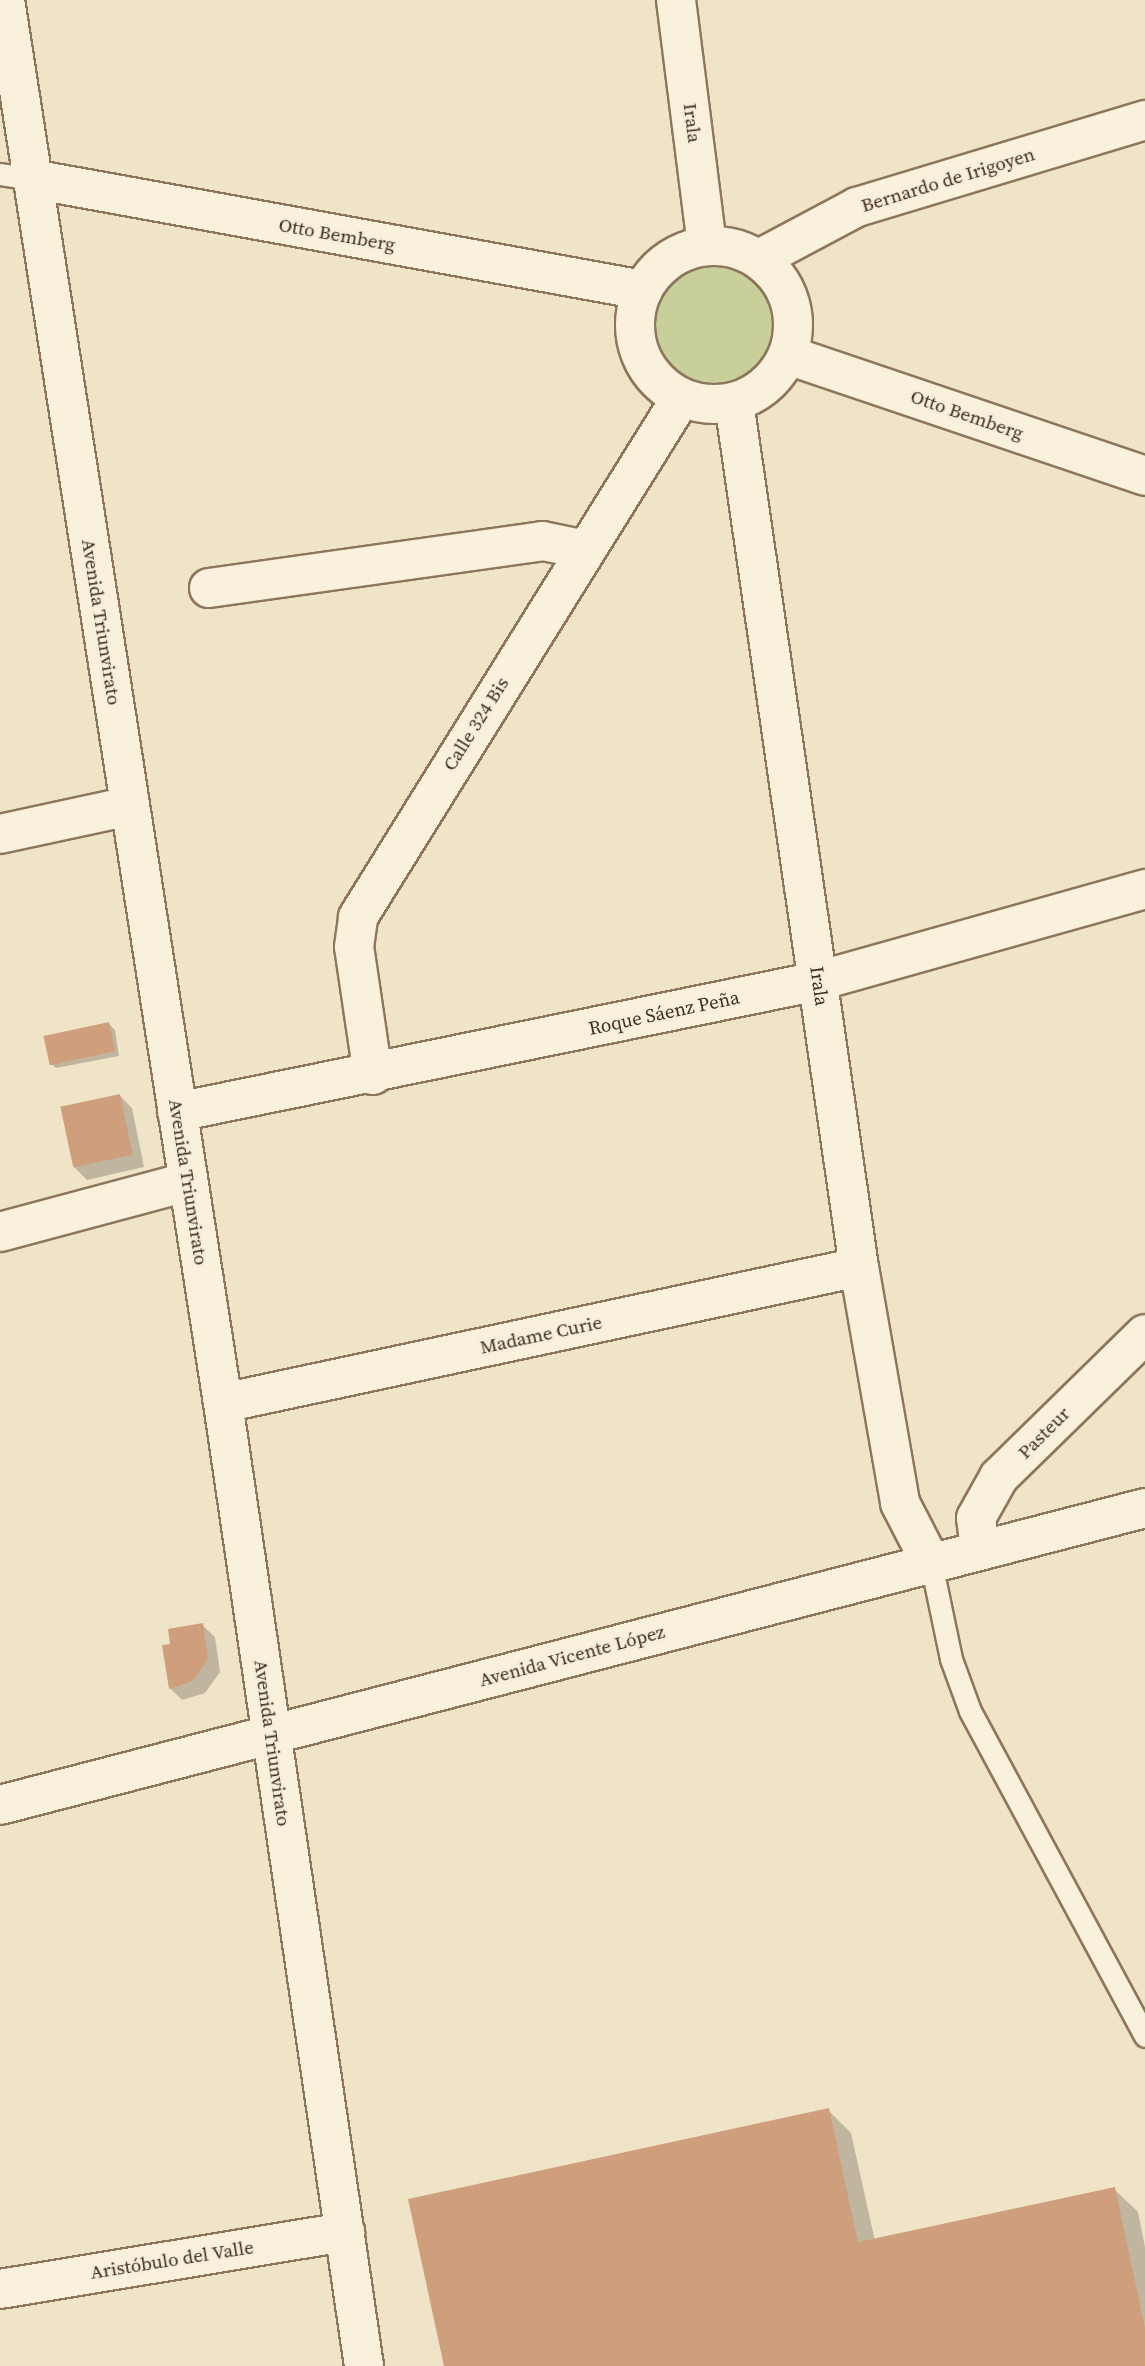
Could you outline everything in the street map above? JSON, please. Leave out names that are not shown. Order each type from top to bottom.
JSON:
[{"type":"street","name":"Avenida Triunvirato","points":[[5,0],[16,176],[129,806],[223,1403],[364,2366]]},
{"type":"street","name":"Irala","points":[[676,0],[707,246]]},
{"type":"street","name":"Bernardo de Irigoyen","points":[[758,259],[857,207],[1145,120]]},
{"type":"street","name":"Otto Bemberg","points":[[16,176],[643,290]]},
{"type":"street","points":[[707,246],[734,248],[758,259],[778,278],[790,301],[794,328],[788,355],[775,376],[757,392],[734,402],[707,404],[681,398],[661,384],[645,364],[636,327],[643,290],[659,268],[681,253],[707,246]]},
{"type":"street","name":"Otto Bemberg","points":[[788,355],[1145,476]]},
{"type":"street","name":"Calle 324 Bis","points":[[373,1074],[354,947],[358,916],[681,398]]},
{"type":"street","name":"Irala","points":[[734,402],[859,1267],[900,1503],[931,1563]]},
{"type":"street","points":[[209,588],[544,541],[586,550]]},
{"type":"street","points":[[0,834],[129,806]]},
{"type":"street","name":"Roque Sáenz Peña","points":[[177,1112],[818,981],[1145,889]]},
{"type":"street","points":[[0,1232],[187,1182]]},
{"type":"street","name":"Madame Curie","points":[[223,1403],[859,1267]]},
{"type":"street","name":"Pasteur","points":[[980,1550],[976,1518],[999,1477],[1145,1334]]},
{"type":"street","name":"Avenida Vicente López","points":[[0,1805],[1145,1508]]},
{"type":"street","name":"Aristóbulo del Valle","points":[[0,2289],[345,2232]]},
{"type":"lane","points":[[931,1563],[951,1659],[970,1711],[1145,2036]]},
{"type":"green space","points":[[715,260],[740,265],[761,278],[774,299],[779,324],[774,349],[761,370],[740,383],[715,388],[690,383],[669,370],[656,349],[651,324],[656,299],[669,278],[690,265]]},
{"type":"building","points":[[109,1022],[115,1051],[50,1065],[43,1036]]},
{"type":"building","points":[[120,1094],[133,1155],[73,1167],[60,1107]]},
{"type":"building","points":[[203,1623],[208,1659],[193,1681],[169,1689],[162,1645],[170,1644],[168,1629]]},
{"type":"building","points":[[829,2108],[858,2242],[1115,2187],[1145,2328],[1145,2366],[444,2366],[408,2199]]}]
